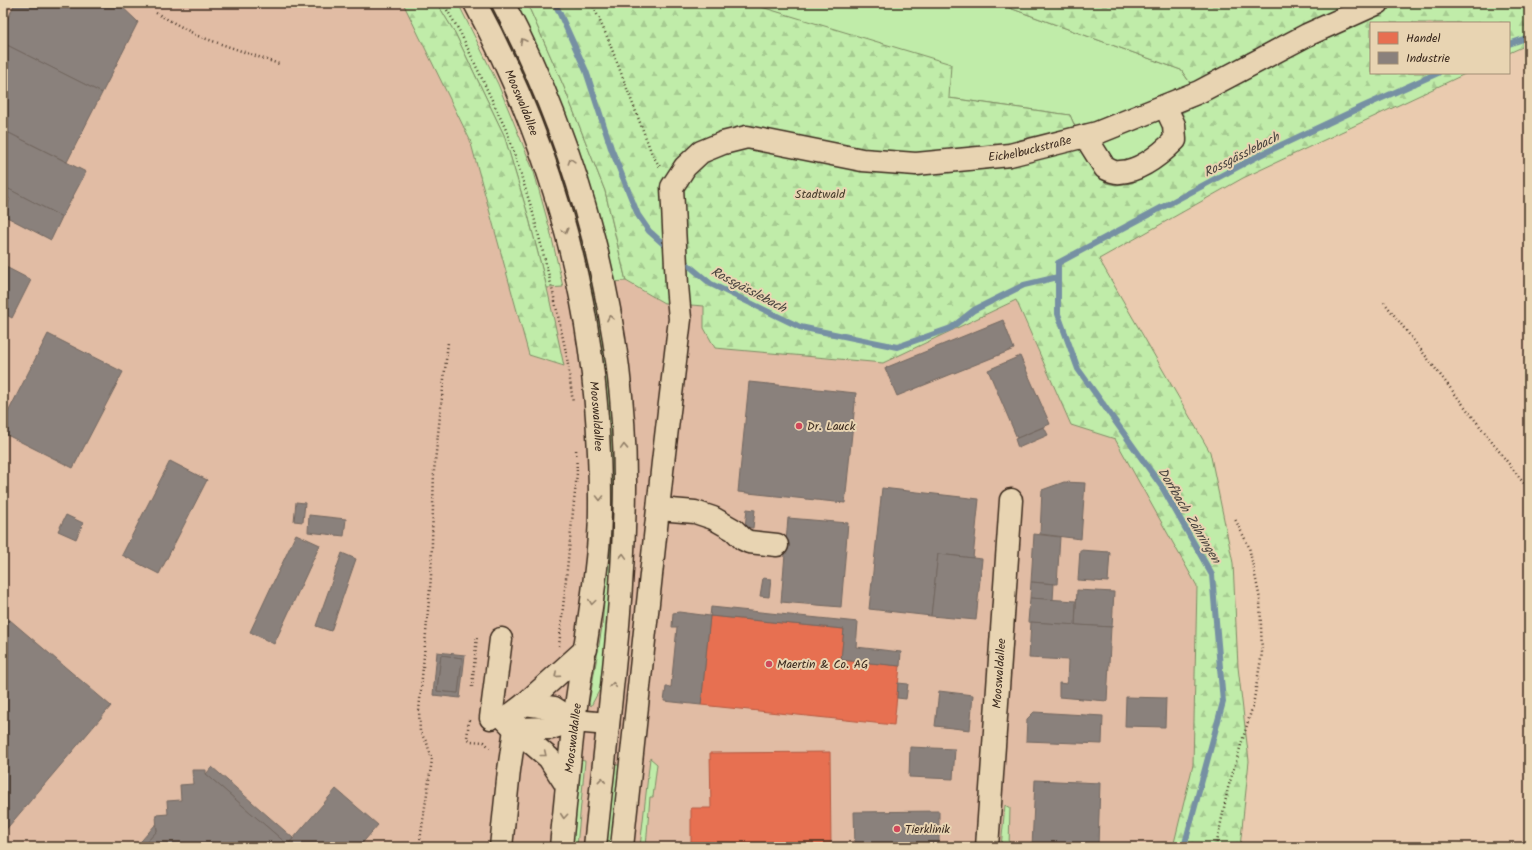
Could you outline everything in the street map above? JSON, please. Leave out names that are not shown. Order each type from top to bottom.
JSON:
[{"type":"street","name":"Mooswaldallee","points":[[475,3],[503,58],[527,113],[544,158],[572,254],[583,305],[592,360],[597,417],[600,495],[599,535],[594,590],[574,721],[561,847]]},
{"type":"street","name":"Mooswaldallee","points":[[503,3],[523,41],[553,111],[583,198],[613,330],[622,410],[625,486],[622,572],[616,658],[595,847]]},
{"type":"street","name":"Eichelbuckstraße","points":[[672,187],[685,167],[701,152],[723,143],[747,137],[862,160],[916,164],[1010,155],[1098,133],[1199,92],[1307,35],[1378,3]]},
{"type":"street","points":[[1085,136],[1105,168],[1119,172],[1136,168],[1163,152],[1175,140],[1174,124],[1165,106]]},
{"type":"street","points":[[622,847],[680,319],[672,187]]},
{"type":"street","name":"Mooswaldallee","points":[[987,847],[1011,500]]},
{"type":"street","points":[[659,509],[695,512],[718,521],[734,530],[743,539],[749,542],[777,546]]},
{"type":"street","points":[[491,718],[500,639]]},
{"type":"street","points":[[567,786],[549,758],[515,729],[506,719],[525,704],[586,649]]},
{"type":"street","points":[[525,704],[554,708],[574,721]]},
{"type":"street","points":[[515,729],[551,728],[574,721],[608,724]]},
{"type":"street","points":[[501,847],[515,729]]},
{"type":"path","points":[[443,3],[460,32],[508,134],[533,213],[552,288],[567,357],[573,404]]},
{"type":"path","points":[[592,3],[608,39],[652,154],[672,187]]},
{"type":"path","points":[[156,13],[198,36],[279,64]]},
{"type":"path","points":[[1384,302],[1529,490]]},
{"type":"path","points":[[419,847],[432,760],[427,743],[420,732],[420,711],[431,578],[434,471],[448,342]]},
{"type":"path","points":[[557,674],[577,473],[576,442]]},
{"type":"path","points":[[1216,847],[1228,788],[1253,705],[1262,653],[1260,599],[1249,547],[1234,519]]},
{"type":"shaded area","points":[[3,3],[403,3],[470,140],[529,355],[563,366],[547,288],[626,281],[664,303],[704,306],[704,328],[883,363],[1015,300],[1071,425],[1115,439],[1197,586],[1193,765],[1173,847],[3,847]]},
{"type":"green space","points":[[403,3],[437,3],[455,33],[504,135],[528,215],[547,288],[564,366],[529,355],[470,140]]},
{"type":"green space","points":[[437,3],[458,3],[498,84],[534,172],[550,230],[563,287],[547,288],[528,215],[504,135],[455,33]]},
{"type":"green space","points":[[486,3],[490,3],[516,55],[560,163],[577,219],[591,275],[601,332],[609,390],[613,448],[614,505],[611,590],[604,674],[600,689],[591,706],[589,703],[602,627],[609,545],[611,495],[603,374]]},
{"type":"green space","points":[[512,3],[527,3],[564,87],[605,191],[626,281],[611,282]]},
{"type":"green space","name":"Stadtwald","points":[[527,3],[748,3],[951,64],[949,98],[1070,115],[1093,169],[1106,183],[1116,185],[1132,183],[1168,162],[1179,150],[1177,115],[1204,102],[1181,70],[996,3],[1529,3],[1529,44],[1510,53],[1510,22],[1370,22],[1370,74],[1465,74],[1243,178],[1099,259],[1210,452],[1233,563],[1238,667],[1249,761],[1240,847],[1173,847],[1193,765],[1197,586],[1115,439],[1071,425],[1016,300],[883,363],[715,348],[704,328],[704,306],[664,303],[626,281],[605,191],[564,87]]},
{"type":"green space","points":[[748,3],[996,3],[1181,70],[1204,103],[1179,150],[1168,162],[1131,183],[1116,185],[1106,183],[1093,169],[1070,115],[949,98],[843,33]]},
{"type":"green space","points":[[650,758],[657,764],[653,797],[650,797],[646,847],[640,847]]},
{"type":"green space","points":[[579,760],[585,761],[577,847],[571,847]]},
{"type":"green space","points":[[615,765],[622,765],[613,847],[606,847]]},
{"type":"green space","points":[[1005,805],[1010,808],[1009,847],[1001,847]]},
{"type":"building: Handel","points":[[710,616],[844,629],[841,660],[900,666],[894,725],[701,705]]},
{"type":"building: Handel","points":[[830,752],[831,847],[691,847],[691,808],[711,808],[710,753]]},
{"type":"building: Industrie","points":[[15,3],[118,3],[138,22],[102,93],[3,43],[3,29]]},
{"type":"building: Industrie","points":[[3,43],[102,93],[67,162],[3,130]]},
{"type":"building: Industrie","points":[[3,130],[86,172],[62,217],[3,186]]},
{"type":"building: Industrie","points":[[3,186],[62,217],[51,240],[3,215],[10,199],[3,195]]},
{"type":"building: Industrie","points":[[4,266],[31,280],[12,318],[3,313]]},
{"type":"building: Industrie","points":[[1003,320],[1014,349],[897,396],[885,368]]},
{"type":"building: Industrie","points":[[48,334],[123,372],[73,468],[3,433],[3,422]]},
{"type":"building: Industrie","points":[[1020,356],[1050,424],[1017,438],[988,370]]},
{"type":"building: Industrie","name":"Dr. Lauck","points":[[749,382],[856,393],[845,503],[738,492]]},
{"type":"building: Industrie","points":[[1044,427],[1048,435],[1018,448],[1015,439]]},
{"type":"building: Industrie","points":[[170,461],[207,480],[159,574],[122,555]]},
{"type":"building: Industrie","points":[[1064,482],[1085,483],[1081,539],[1040,534],[1042,490]]},
{"type":"building: Industrie","points":[[882,488],[979,499],[973,558],[938,554],[931,616],[869,609]]},
{"type":"building: Industrie","points":[[296,502],[305,503],[303,522],[294,521]]},
{"type":"building: Industrie","points":[[747,509],[755,510],[753,528],[745,527]]},
{"type":"building: Industrie","points":[[66,515],[83,523],[76,539],[58,531]]},
{"type":"building: Industrie","points":[[309,515],[346,519],[344,536],[308,532]]},
{"type":"building: Industrie","points":[[788,518],[848,523],[841,607],[781,602]]},
{"type":"building: Industrie","points":[[296,534],[320,545],[274,644],[250,632]]},
{"type":"building: Industrie","points":[[1034,534],[1060,537],[1057,584],[1031,582]]},
{"type":"building: Industrie","points":[[1080,550],[1110,552],[1108,582],[1078,580]]},
{"type":"building: Industrie","points":[[342,553],[356,559],[331,631],[316,626]]},
{"type":"building: Industrie","points":[[938,554],[982,559],[976,620],[931,616]]},
{"type":"building: Industrie","points":[[763,578],[771,579],[769,597],[760,596]]},
{"type":"building: Industrie","points":[[1031,582],[1054,584],[1053,600],[1030,598]]},
{"type":"building: Industrie","points":[[1077,590],[1114,592],[1112,627],[1075,625]]},
{"type":"building: Industrie","points":[[1030,598],[1076,601],[1075,625],[1028,622]]},
{"type":"building: Industrie","points":[[711,607],[858,622],[856,647],[901,652],[900,666],[841,660],[844,629],[710,616]]},
{"type":"building: Industrie","points":[[679,612],[710,616],[701,705],[664,701],[666,687],[671,687],[677,627],[672,627],[673,613]]},
{"type":"building: Industrie","points":[[3,614],[111,706],[3,833]]},
{"type":"building: Industrie","points":[[1031,622],[1111,627],[1107,701],[1059,697],[1059,683],[1067,684],[1068,660],[1029,658]]},
{"type":"building: Industrie","points":[[437,652],[465,655],[460,698],[433,695]],"holes":[[[441,655],[462,658],[458,693],[437,691]]]},
{"type":"building: Industrie","points":[[441,655],[462,658],[458,693],[437,691]]},
{"type":"building: Industrie","points":[[898,683],[908,684],[906,699],[897,698]]},
{"type":"building: Industrie","points":[[939,691],[973,695],[970,730],[935,726]]},
{"type":"building: Industrie","points":[[1126,697],[1166,698],[1165,727],[1125,726]]},
{"type":"building: Industrie","points":[[1034,712],[1103,716],[1102,744],[1026,741],[1027,719]]},
{"type":"building: Industrie","points":[[910,747],[955,749],[953,779],[909,777]]},
{"type":"building: Industrie","points":[[212,767],[293,838],[288,845],[206,774]]},
{"type":"building: Industrie","points":[[192,770],[206,770],[206,774],[288,845],[286,847],[142,847],[157,831],[156,815],[168,814],[167,801],[181,800],[180,785],[193,784]]},
{"type":"building: Industrie","points":[[1035,780],[1100,783],[1098,847],[1032,847]]},
{"type":"building: Industrie","points":[[336,789],[378,825],[359,847],[286,847]]},
{"type":"building: Industrie","name":"Tierklinik","points":[[939,811],[939,847],[855,847],[854,812]]},
{"type":"building: Industrie","points":[[155,825],[157,831],[142,847],[136,847]]},
{"type":"waterway","name":"Rossgässlebach","points":[[555,3],[586,71],[611,148],[638,215],[649,231],[669,249]]},
{"type":"waterway","name":"Rossgässlebach","points":[[1510,44],[1529,37]]},
{"type":"waterway","name":"Dorfbach Zähringen","points":[[1184,847],[1223,702],[1212,575],[1162,487],[1078,369],[1058,314],[1058,263],[1260,155],[1436,74]]},
{"type":"waterway","name":"Rossgässlebach","points":[[681,259],[711,284],[800,327],[897,347],[951,328],[974,310],[1024,285],[1058,277]]},
{"type":"place","name":"Dr. Lauck","points":[[799,426]]},
{"type":"place","name":"Maertin & Co. AG","points":[[769,664]]},
{"type":"place","name":"Tierklinik","points":[[897,829]]}]
